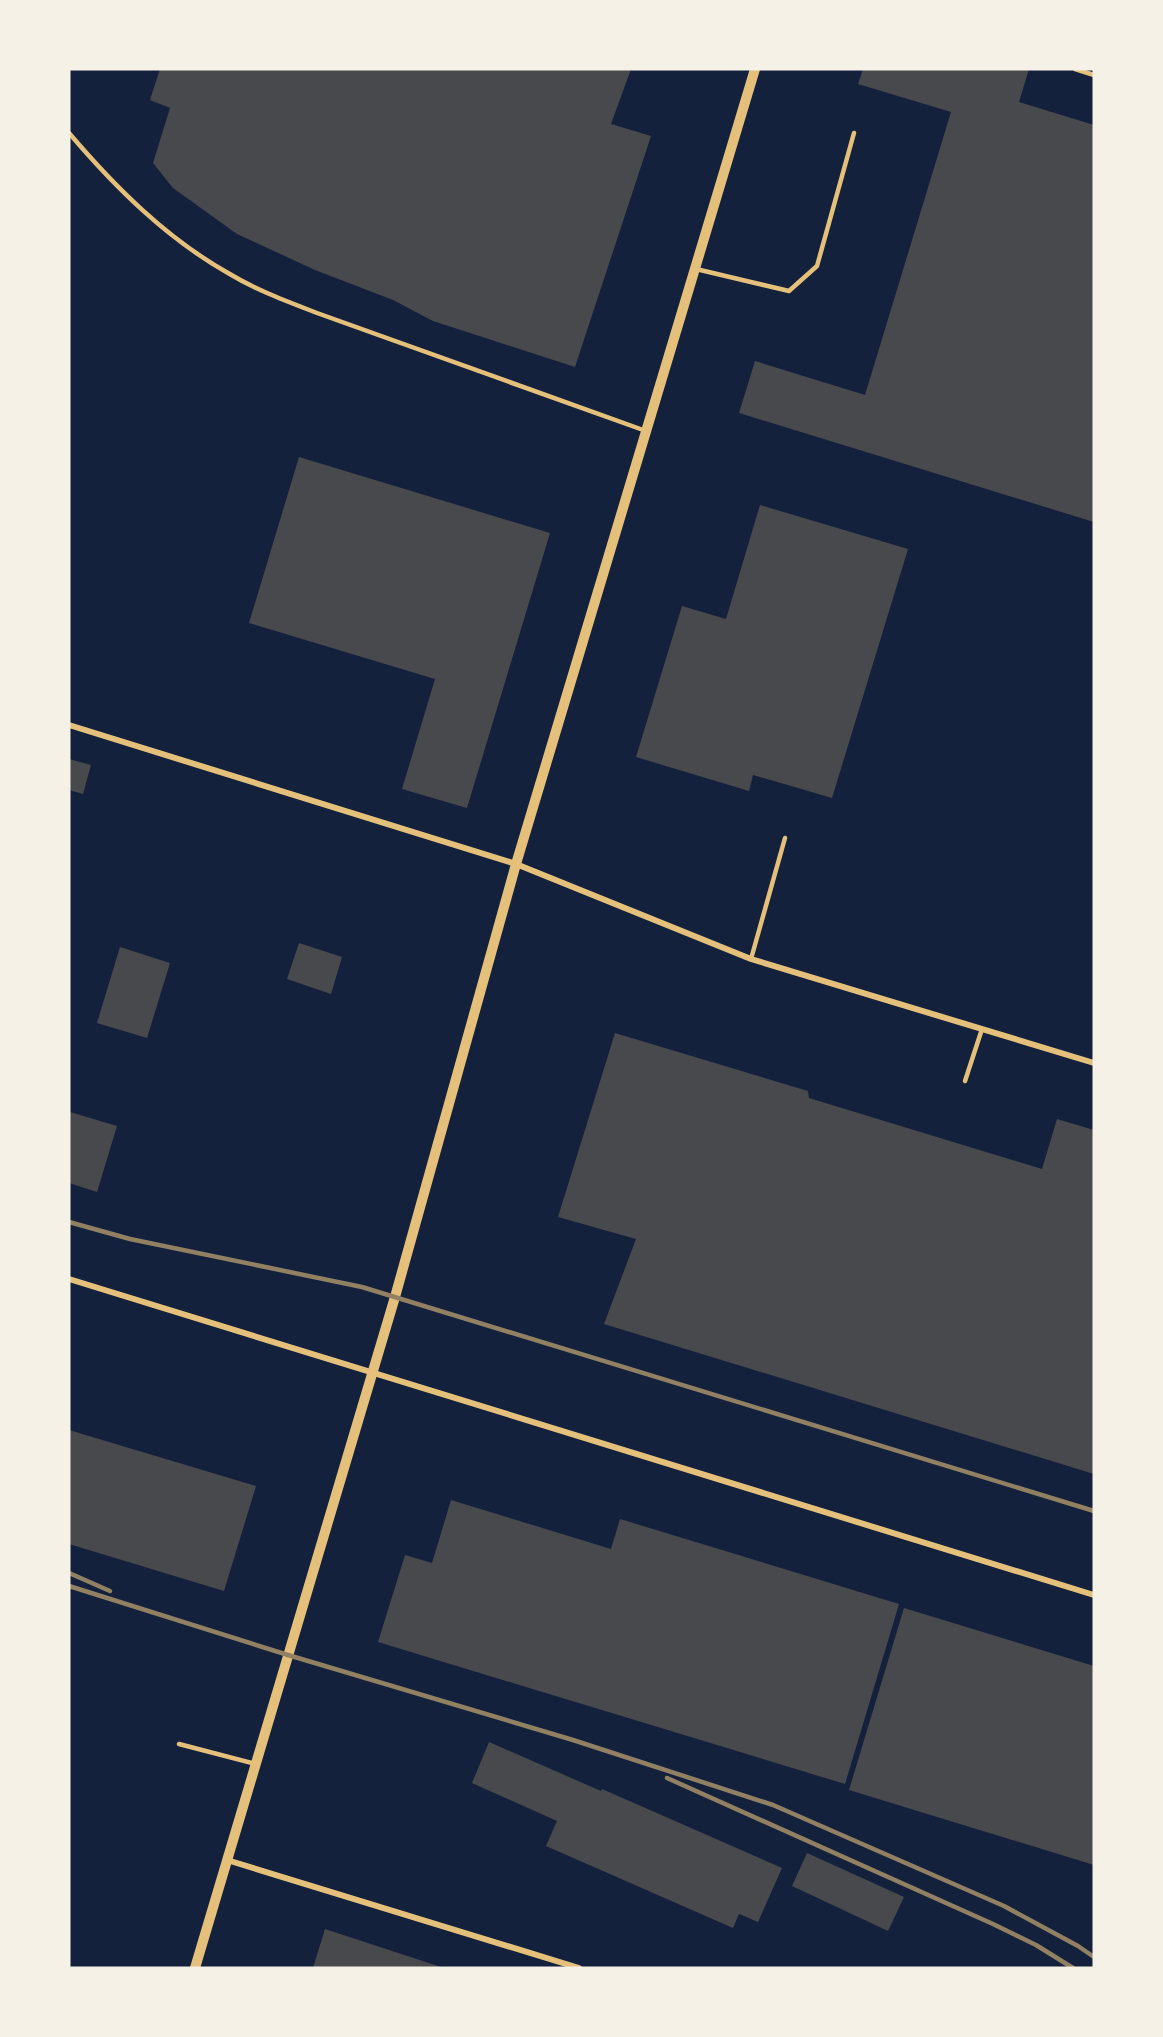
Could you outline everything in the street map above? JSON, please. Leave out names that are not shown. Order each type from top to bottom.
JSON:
[{"type":"street","points":[[195,1968],[372,1373],[516,864],[755,69]]},
{"type":"street","points":[[69,725],[516,864],[751,958],[1094,1063]]},
{"type":"street","points":[[69,1279],[1094,1595]]},
{"type":"street","points":[[227,1860],[579,1968]]},
{"type":"lane","points":[[1075,69],[1094,75]]},
{"type":"lane","points":[[69,133],[106,176],[149,216],[190,248],[270,295],[646,431]]},
{"type":"lane","points":[[694,269],[789,291],[817,266],[854,133]]},
{"type":"lane","points":[[751,958],[785,838]]},
{"type":"lane","points":[[965,1081],[982,1029]]},
{"type":"lane","points":[[179,1744],[256,1764]]},
{"type":"building","points":[[160,69],[631,69],[611,124],[651,136],[575,367],[433,321],[393,300],[315,270],[237,234],[173,188],[153,163],[170,108],[150,100]]},
{"type":"building","points":[[863,69],[1029,69],[1019,102],[1094,125],[1094,522],[739,413],[755,361],[865,395],[951,112],[858,84]]},
{"type":"building","points":[[299,457],[550,533],[467,808],[402,789],[435,679],[249,623]]},
{"type":"building","points":[[760,505],[908,549],[832,798],[753,775],[749,791],[636,757],[682,606],[726,619]]},
{"type":"building","points":[[69,759],[91,765],[83,794],[69,790]]},
{"type":"building","points":[[299,943],[342,957],[331,994],[287,979]]},
{"type":"building","points":[[120,947],[170,963],[147,1038],[97,1023]]},
{"type":"building","points":[[615,1033],[808,1091],[809,1098],[1042,1169],[1057,1119],[1094,1130],[1094,1474],[604,1324],[636,1239],[558,1217]]},
{"type":"building","points":[[70,1112],[117,1126],[97,1192],[69,1183]]},
{"type":"building","points":[[69,1430],[256,1486],[224,1591],[69,1544]]},
{"type":"building","points":[[451,1500],[611,1549],[620,1519],[899,1604],[845,1784],[378,1642],[405,1555],[432,1563]]},
{"type":"building","points":[[904,1608],[1094,1666],[1094,1865],[849,1790]]},
{"type":"building","points":[[489,1742],[782,1868],[758,1922],[739,1914],[733,1928],[546,1846],[557,1821],[472,1783]]},
{"type":"building","points":[[807,1853],[904,1897],[888,1931],[792,1886]]},
{"type":"building","points":[[325,1929],[444,1968],[313,1968]]},
{"type":"railway","points":[[69,1222],[130,1239],[362,1287],[1094,1511]]},
{"type":"railway","points":[[69,1573],[110,1591]]},
{"type":"railway","points":[[69,1586],[288,1655],[573,1740],[773,1805],[1004,1906],[1094,1957]]},
{"type":"railway","points":[[667,1778],[993,1924],[1036,1945],[1073,1968]]}]
